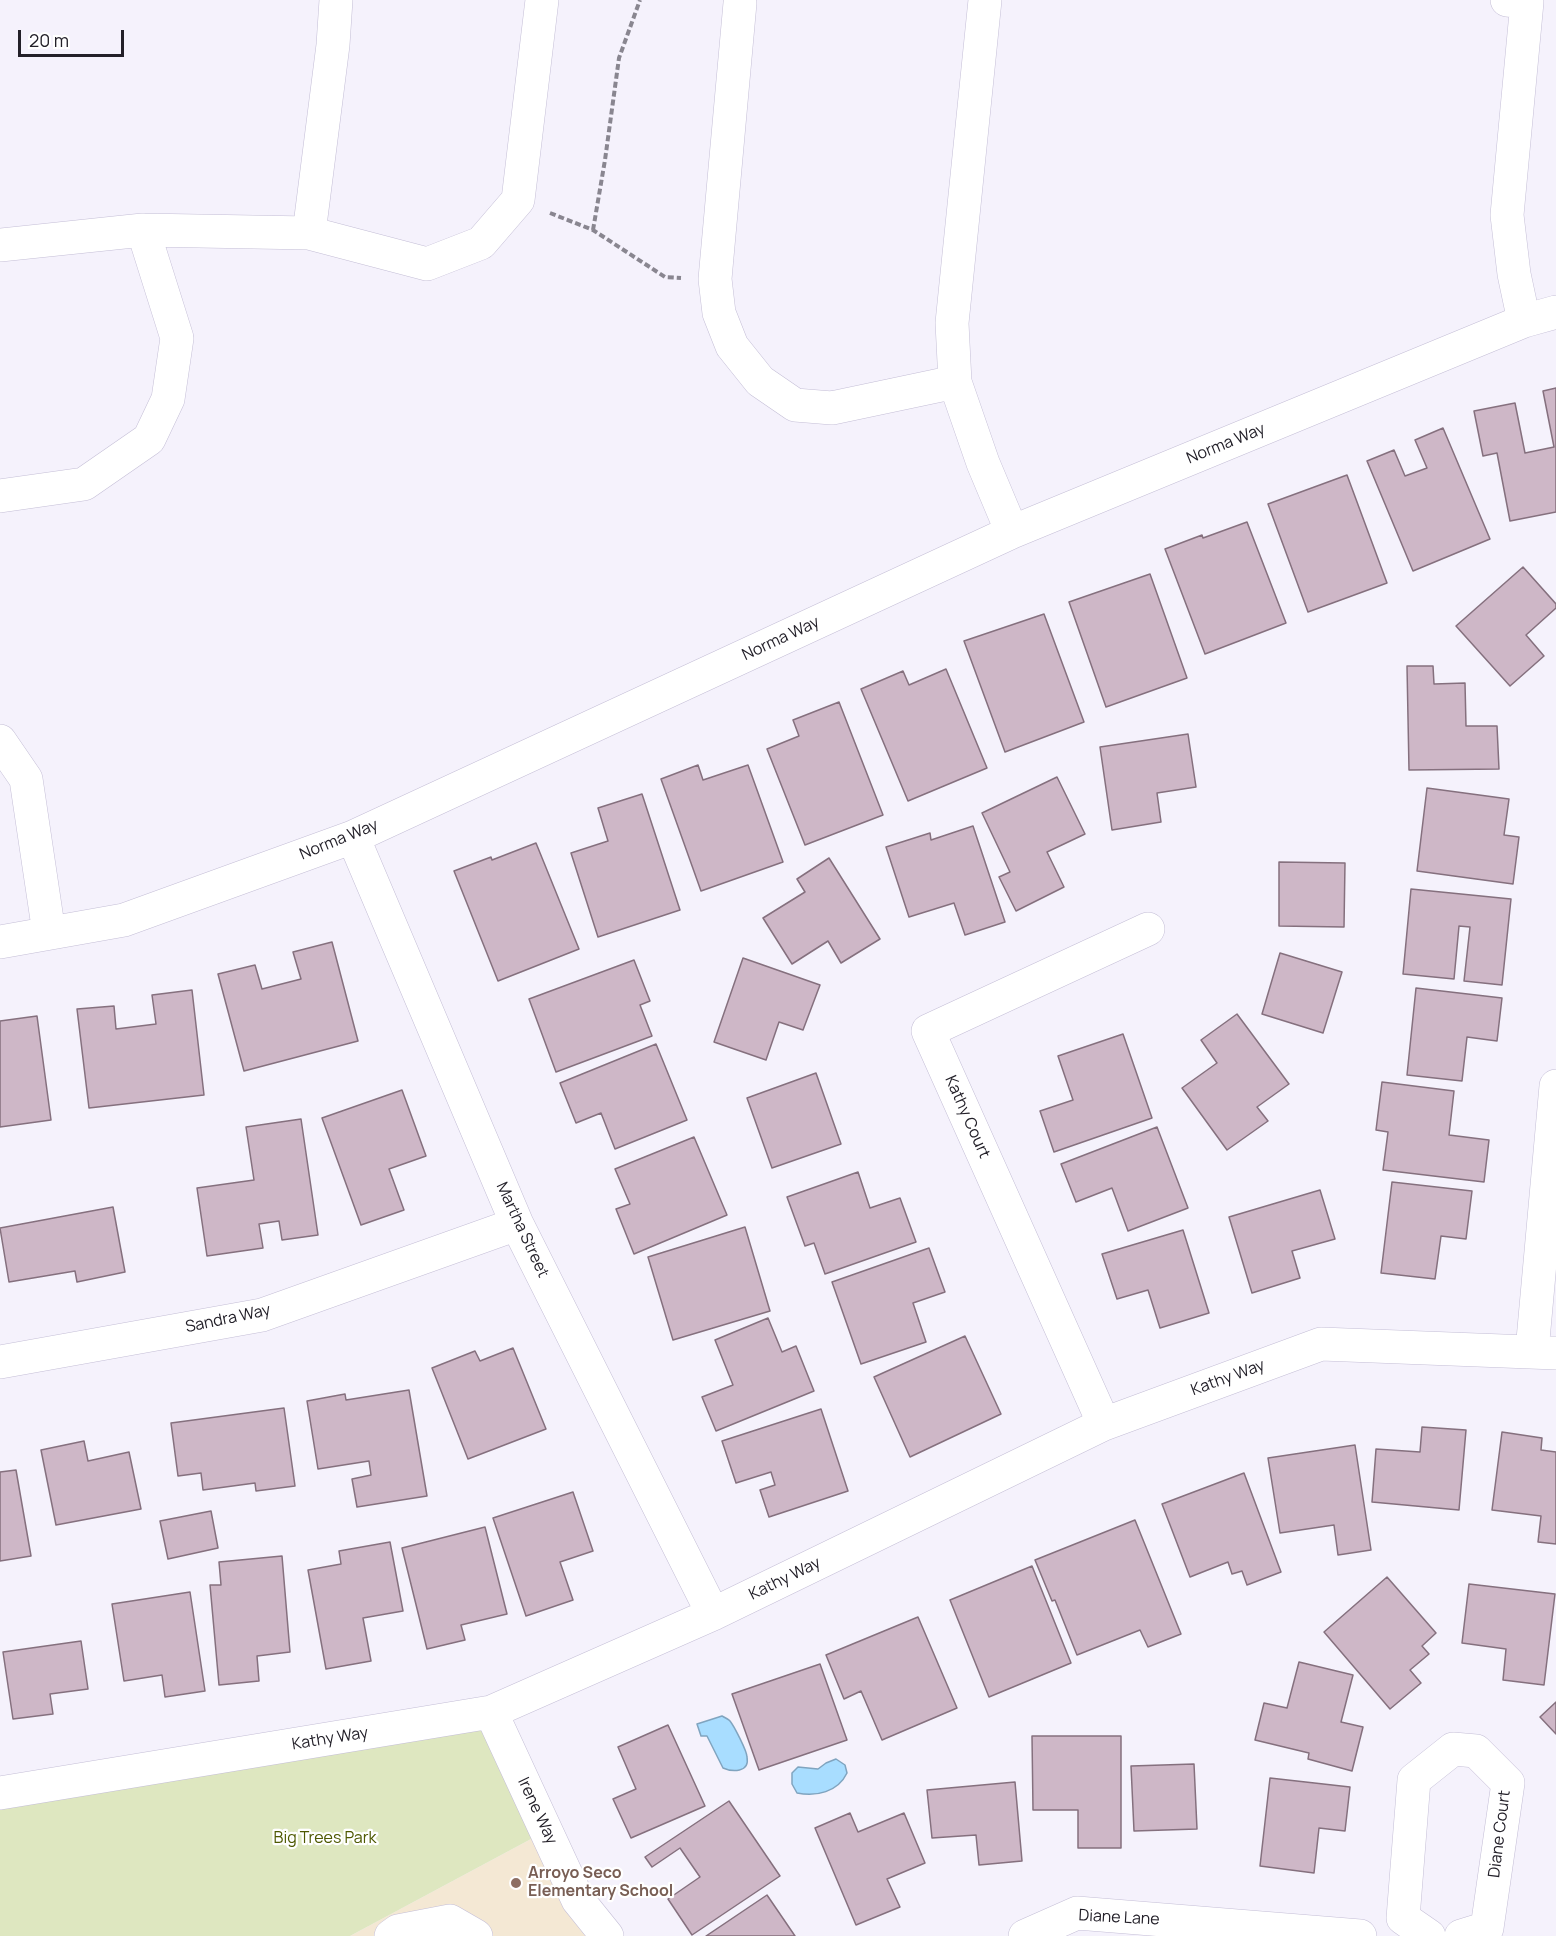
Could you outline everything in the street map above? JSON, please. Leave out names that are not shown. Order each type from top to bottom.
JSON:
[{"type":"street","points":[[309,233],[333,45],[336,0]]},
{"type":"street","points":[[0,245],[143,230],[309,233],[427,264],[481,243],[518,200],[542,0]]},
{"type":"street","points":[[985,0],[952,323],[955,382],[983,463],[1012,531]]},
{"type":"street","points":[[1507,0],[1527,2],[1507,215],[1514,274],[1524,321]]},
{"type":"street","points":[[740,3],[715,279],[719,313],[732,346],[760,381],[795,405],[832,408],[955,382]]},
{"type":"street","points":[[0,496],[84,484],[149,439],[168,399],[177,338],[143,230]]},
{"type":"street","name":"Norma Way","points":[[0,942],[124,920],[353,837],[1012,531],[1524,321],[1556,312]]},
{"type":"street","points":[[0,741],[26,779],[49,933]]},
{"type":"street","name":"Martha Street","points":[[353,837],[517,1224],[713,1614]]},
{"type":"street","name":"Kathy Court","points":[[1104,1424],[928,1031],[1148,929]]},
{"type":"street","points":[[1544,1352],[1556,1086]]},
{"type":"street","name":"Sandra Way","points":[[0,1362],[262,1315],[517,1224]]},
{"type":"street","name":"Kathy Way","points":[[0,1793],[491,1712],[713,1614],[1104,1424],[1321,1344],[1544,1352]]},
{"type":"street","name":"Irene Way","points":[[491,1712],[578,1900],[607,1936]]},
{"type":"street","name":"Diane Court","points":[[1429,1936],[1403,1918],[1414,1780],[1453,1749],[1476,1751],[1508,1783],[1487,1928],[1461,1936]]},
{"type":"street","name":"Diane Lane","points":[[1025,1936],[1077,1913],[1360,1936]]},
{"type":"street","points":[[391,1936],[398,1930],[450,1921],[476,1936]]},
{"type":"path","points":[[593,230],[619,58],[640,0]]},
{"type":"path","points":[[518,200],[593,230],[665,277],[715,279]]},
{"type":"shaded area","name":"Arroyo Seco Elementary School","points":[[546,1831],[622,1936],[350,1936]]},
{"type":"green space","name":"Big Trees Park","points":[[491,1712],[546,1831],[350,1936],[0,1936],[0,1793]]},
{"type":"water","points":[[722,1716],[732,1724],[746,1754],[747,1762],[743,1769],[723,1768],[707,1736],[701,1736],[697,1724]]},
{"type":"water","points":[[836,1759],[845,1765],[847,1773],[838,1785],[826,1792],[797,1793],[792,1784],[792,1773],[798,1767],[818,1769]]},
{"type":"building","points":[[1556,388],[1556,512],[1510,521],[1497,453],[1483,456],[1474,411],[1515,403],[1525,453],[1554,447],[1543,391]]},
{"type":"building","points":[[1443,428],[1490,539],[1413,571],[1367,461],[1394,450],[1405,476],[1427,468],[1415,440]]},
{"type":"building","points":[[1347,475],[1387,583],[1308,612],[1268,504]]},
{"type":"building","points":[[1247,522],[1286,623],[1205,654],[1165,549]]},
{"type":"building","points":[[1523,567],[1556,604],[1556,608],[1526,635],[1544,656],[1510,686],[1456,626]]},
{"type":"building","points":[[1150,574],[1187,678],[1106,707],[1069,602]]},
{"type":"building","points":[[1044,614],[1084,722],[1005,752],[964,641]]},
{"type":"building","points":[[1407,666],[1433,666],[1434,684],[1465,683],[1466,726],[1497,726],[1499,769],[1409,770]]},
{"type":"building","points":[[946,669],[987,768],[908,801],[861,689],[903,671],[909,685]]},
{"type":"building","points":[[839,702],[883,815],[805,845],[767,749],[799,736],[793,720]]},
{"type":"building","points":[[1188,734],[1196,787],[1157,793],[1161,822],[1112,830],[1100,747]]},
{"type":"building","points":[[698,765],[703,780],[748,765],[783,862],[701,891],[661,779]]},
{"type":"building","points":[[1057,777],[1085,834],[1047,852],[1064,887],[1016,911],[999,877],[1010,872],[982,813]]},
{"type":"building","points":[[1427,788],[1509,799],[1504,835],[1519,837],[1513,884],[1417,871]]},
{"type":"building","points":[[642,794],[680,910],[598,937],[571,853],[608,841],[598,808]]},
{"type":"building","points":[[973,826],[1005,922],[965,935],[954,903],[909,917],[886,847],[930,833],[931,840]]},
{"type":"building","points":[[536,843],[579,949],[498,981],[454,871],[491,857],[492,860]]},
{"type":"building","points":[[829,858],[880,939],[841,963],[828,941],[792,964],[763,918],[805,892],[797,879]]},
{"type":"building","points":[[1279,862],[1345,863],[1344,927],[1279,926]]},
{"type":"building","points":[[1411,889],[1511,899],[1502,985],[1464,981],[1470,927],[1459,926],[1454,979],[1403,974]]},
{"type":"building","points":[[332,942],[358,1041],[244,1071],[218,974],[255,965],[262,989],[301,979],[293,952]]},
{"type":"building","points":[[1280,953],[1342,972],[1323,1033],[1262,1014]]},
{"type":"building","points":[[743,958],[820,985],[803,1030],[779,1022],[766,1060],[714,1042]]},
{"type":"building","points":[[634,960],[650,1001],[640,1005],[652,1036],[556,1072],[529,999]]},
{"type":"building","points":[[1416,988],[1502,998],[1497,1041],[1467,1037],[1462,1081],[1407,1075]]},
{"type":"building","points":[[192,990],[204,1095],[89,1108],[77,1009],[114,1006],[116,1029],[156,1024],[152,995]]},
{"type":"building","points":[[1237,1014],[1289,1084],[1257,1107],[1268,1121],[1227,1150],[1182,1088],[1217,1063],[1201,1040]]},
{"type":"building","points":[[37,1016],[51,1120],[0,1127],[0,1021]]},
{"type":"building","points":[[1123,1034],[1152,1118],[1054,1152],[1040,1111],[1073,1100],[1058,1056]]},
{"type":"building","points":[[656,1044],[687,1120],[615,1149],[601,1113],[576,1123],[560,1083]]},
{"type":"building","points":[[816,1073],[841,1144],[772,1168],[747,1098]]},
{"type":"building","points":[[1382,1082],[1454,1091],[1449,1135],[1489,1140],[1484,1182],[1383,1170],[1388,1132],[1376,1130]]},
{"type":"building","points":[[402,1090],[426,1156],[389,1169],[404,1210],[361,1225],[322,1118]]},
{"type":"building","points":[[301,1119],[318,1235],[282,1240],[279,1221],[259,1224],[263,1248],[207,1256],[197,1188],[254,1180],[246,1127]]},
{"type":"building","points":[[1157,1127],[1188,1208],[1128,1231],[1112,1188],[1076,1202],[1061,1164]]},
{"type":"building","points":[[694,1137],[727,1215],[634,1254],[616,1209],[630,1204],[615,1169]]},
{"type":"building","points":[[858,1172],[870,1208],[900,1198],[916,1242],[825,1274],[814,1243],[805,1246],[787,1197]]},
{"type":"building","points":[[1392,1182],[1472,1191],[1466,1239],[1441,1236],[1435,1279],[1381,1273]]},
{"type":"building","points":[[1320,1190],[1335,1239],[1292,1251],[1300,1278],[1252,1293],[1229,1217]]},
{"type":"building","points":[[113,1207],[125,1272],[77,1282],[75,1271],[9,1282],[0,1228]]},
{"type":"building","points":[[745,1227],[770,1311],[673,1340],[648,1257]]},
{"type":"building","points":[[1183,1230],[1209,1313],[1160,1328],[1148,1290],[1117,1299],[1102,1254]]},
{"type":"building","points":[[929,1248],[945,1292],[913,1303],[926,1342],[861,1364],[832,1282]]},
{"type":"building","points":[[768,1318],[782,1352],[796,1346],[814,1391],[716,1431],[702,1397],[733,1385],[715,1340]]},
{"type":"building","points":[[965,1336],[1001,1414],[910,1457],[874,1377]]},
{"type":"building","points":[[513,1348],[546,1429],[468,1459],[432,1368],[475,1351],[480,1361]]},
{"type":"building","points":[[409,1390],[427,1496],[357,1507],[352,1479],[371,1475],[369,1461],[318,1469],[307,1401],[345,1394],[346,1400]]},
{"type":"building","points":[[284,1408],[295,1486],[256,1491],[255,1483],[203,1490],[201,1473],[178,1476],[171,1423]]},
{"type":"building","points":[[821,1409],[848,1491],[769,1517],[760,1490],[775,1485],[771,1472],[736,1483],[722,1441]]},
{"type":"building","points":[[1422,1427],[1466,1430],[1459,1510],[1372,1502],[1376,1449],[1420,1452]]},
{"type":"building","points":[[1502,1432],[1542,1438],[1541,1450],[1556,1452],[1556,1544],[1538,1542],[1541,1516],[1492,1510]]},
{"type":"building","points":[[84,1441],[88,1461],[129,1452],[141,1509],[56,1525],[41,1450]]},
{"type":"building","points":[[1355,1445],[1371,1550],[1338,1555],[1334,1525],[1280,1533],[1268,1458]]},
{"type":"building","points":[[16,1470],[31,1556],[0,1561],[0,1472]]},
{"type":"building","points":[[1244,1473],[1281,1572],[1247,1585],[1242,1571],[1232,1574],[1228,1562],[1190,1577],[1162,1504]]},
{"type":"building","points":[[573,1492],[593,1551],[560,1562],[573,1600],[526,1616],[493,1518]]},
{"type":"building","points":[[211,1511],[218,1548],[168,1559],[160,1521]]},
{"type":"building","points":[[1135,1520],[1181,1634],[1148,1647],[1140,1630],[1077,1655],[1055,1600],[1052,1601],[1035,1560]]},
{"type":"building","points":[[485,1527],[507,1614],[461,1625],[465,1640],[427,1649],[402,1548]]},
{"type":"building","points":[[390,1542],[403,1611],[363,1618],[371,1661],[326,1669],[308,1570],[341,1564],[339,1551]]},
{"type":"building","points":[[282,1556],[290,1652],[257,1656],[259,1681],[219,1685],[210,1585],[221,1585],[219,1562]]},
{"type":"building","points":[[1032,1566],[1071,1663],[989,1697],[950,1600]]},
{"type":"building","points":[[1387,1577],[1436,1633],[1422,1646],[1429,1654],[1410,1670],[1421,1683],[1390,1709],[1324,1632]]},
{"type":"building","points":[[1469,1584],[1555,1594],[1544,1685],[1503,1680],[1506,1649],[1462,1643]]},
{"type":"building","points":[[190,1592],[205,1691],[165,1697],[162,1675],[124,1681],[112,1604]]},
{"type":"building","points":[[918,1617],[957,1708],[882,1740],[861,1691],[844,1699],[826,1655]]},
{"type":"building","points":[[81,1641],[88,1689],[50,1694],[53,1714],[13,1719],[3,1652]]},
{"type":"building","points":[[1299,1662],[1353,1675],[1341,1722],[1363,1727],[1352,1771],[1308,1759],[1309,1753],[1255,1740],[1264,1703],[1287,1708]]},
{"type":"building","points":[[820,1664],[847,1740],[759,1770],[732,1694]]},
{"type":"building","points":[[1556,1702],[1556,1734],[1540,1717]]},
{"type":"building","points":[[668,1725],[705,1806],[631,1838],[613,1799],[636,1789],[618,1747]]},
{"type":"building","points":[[1032,1736],[1121,1736],[1121,1848],[1078,1848],[1078,1810],[1033,1810]]},
{"type":"building","points":[[1194,1764],[1197,1829],[1134,1831],[1131,1766]]},
{"type":"building","points":[[1270,1778],[1350,1787],[1345,1831],[1319,1828],[1314,1873],[1260,1866]]},
{"type":"building","points":[[1015,1782],[1022,1861],[979,1865],[976,1835],[932,1838],[927,1790]]},
{"type":"building","points":[[729,1801],[780,1876],[692,1935],[668,1899],[700,1877],[680,1848],[652,1867],[645,1857]]},
{"type":"building","points":[[850,1813],[858,1832],[904,1813],[925,1863],[887,1879],[900,1907],[856,1925],[815,1828]]},
{"type":"building","points":[[767,1895],[795,1936],[706,1936]]},
{"type":"place","name":"Arroyo Seco Elementary School","points":[[516,1883]]}]
